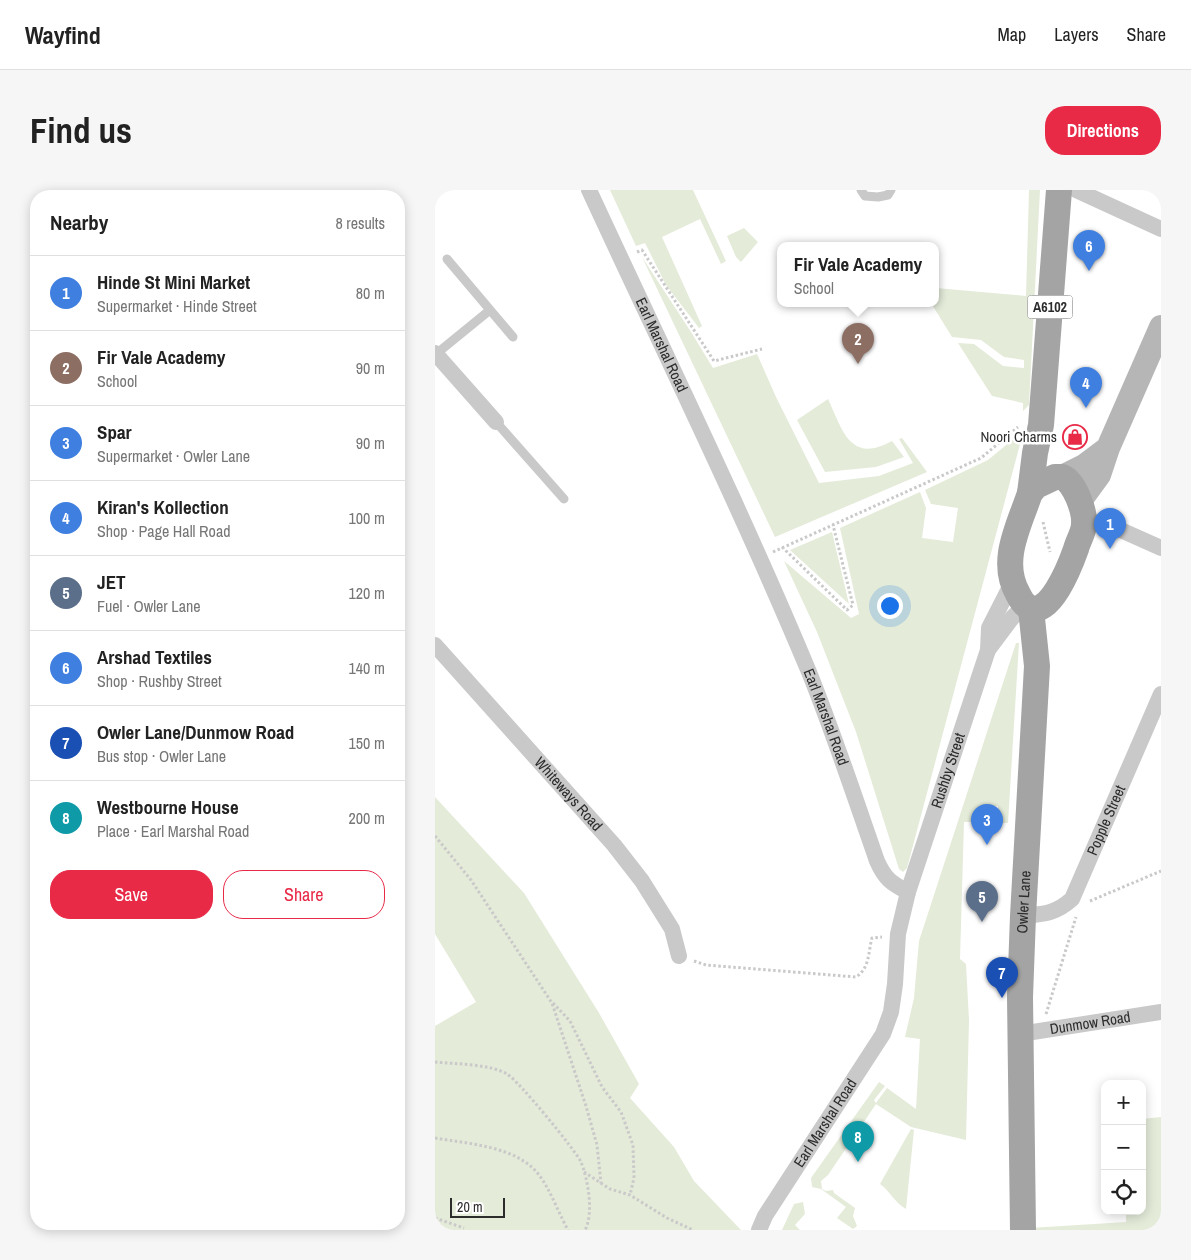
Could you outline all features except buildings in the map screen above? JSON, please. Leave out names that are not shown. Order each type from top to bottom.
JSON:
[{"type":"main road","name":"A6102","points":[[1026,503],[1041,421],[1059,190]]},
{"type":"main road","name":"A6102","points":[[1041,421],[1059,477]]},
{"type":"main road","points":[[1064,579],[1046,602],[1038,608],[1028,607],[1012,583],[1009,569],[1010,551],[1026,503],[1036,486],[1059,477],[1072,487],[1090,516]]},
{"type":"main road","name":"Owler Lane","points":[[1037,666],[1064,579],[1090,516]]},
{"type":"main road","name":"Owler Lane","points":[[1023,1230],[1030,1032],[1023,916],[1037,666],[1028,607]]},
{"type":"street","name":"Earl Marshal Road","points":[[589,190],[759,559],[809,673],[883,875],[891,883],[908,892],[898,934],[891,1012],[883,1034],[765,1216],[759,1230]]},
{"type":"street","points":[[1076,190],[1161,229]]},
{"type":"street","points":[[1161,327],[1108,448],[1099,476],[1090,516],[1161,548]]},
{"type":"street","points":[[435,354],[496,422]]},
{"type":"street","points":[[1059,477],[1084,466],[1108,448]]},
{"type":"street","name":"Rushby Street","points":[[908,892],[988,650],[989,628],[1012,583]]},
{"type":"street","name":"Rushby Street","points":[[988,650],[1012,618],[1028,607]]},
{"type":"street","name":"Whiteways Road","points":[[435,645],[614,845],[642,881],[672,929],[679,956]]},
{"type":"street","name":"Popple Street","points":[[1076,902],[1161,694]]},
{"type":"street","points":[[1023,916],[1060,909],[1076,902]]},
{"type":"street","name":"Dunmow Road","points":[[1030,1032],[1161,1012]]},
{"type":"lane","points":[[861,190],[865,196],[878,197],[888,195],[891,190]]},
{"type":"lane","points":[[447,259],[513,337]]},
{"type":"lane","points":[[435,354],[490,310]]},
{"type":"lane","points":[[496,422],[564,499]]},
{"type":"path","points":[[620,256],[642,250],[714,361],[761,349]]},
{"type":"path","points":[[833,524],[853,606],[847,610],[782,547],[833,524],[981,458],[1030,416],[1041,421]]},
{"type":"path","points":[[1026,503],[1043,521],[1053,564],[1064,579]]},
{"type":"path","points":[[435,836],[471,880],[552,1002],[570,1021],[602,1087],[621,1112],[633,1145],[634,1178],[630,1195]]},
{"type":"path","points":[[1030,1032],[1076,902],[1161,871]]},
{"type":"path","points":[[679,956],[707,965],[856,977],[862,973],[868,962],[868,951],[872,938],[898,934]]},
{"type":"path","points":[[552,1002],[597,1145],[601,1183]]},
{"type":"path","points":[[435,1062],[484,1066],[507,1074],[551,1123],[581,1161],[587,1184],[589,1207],[585,1230]]},
{"type":"path","points":[[435,1138],[510,1152],[527,1162],[539,1175],[568,1230]]},
{"type":"path","points":[[583,1171],[610,1188],[630,1195],[667,1218],[693,1230]]},
{"type":"path","points":[[435,1218],[463,1228]]},
{"type":"green space","points":[[610,190],[693,190],[726,261],[721,264],[700,219],[662,237],[702,326],[699,328],[666,285],[645,243],[636,246]]},
{"type":"green space","points":[[1029,190],[1040,190],[1029,405],[1023,411],[1023,403],[992,396],[958,343],[974,344],[1003,366],[1024,368],[1024,360],[1004,357],[981,340],[952,337],[933,307],[939,307],[939,288],[1026,296]]},
{"type":"green space","points":[[744,228],[758,242],[741,262],[736,257],[727,236]]},
{"type":"green space","points":[[642,257],[713,368],[757,354],[776,397],[819,483],[879,476],[913,463],[899,439],[902,438],[927,472],[775,537]]},
{"type":"green space","points":[[828,399],[838,422],[850,441],[866,449],[878,447],[892,441],[904,457],[876,467],[825,472],[797,420]]},
{"type":"green space","points":[[1022,432],[907,868],[903,872],[899,869],[856,732],[817,632],[784,561],[851,618],[859,614],[840,528],[920,492],[926,508],[922,538],[953,542],[958,508],[931,504],[925,490],[988,460]]},
{"type":"green space","points":[[832,532],[849,604],[790,550]]},
{"type":"green space","points":[[1016,643],[1019,643],[1008,823],[998,823],[998,806],[979,806],[978,822],[964,822],[960,959],[966,964],[969,1020],[966,1140],[911,1127],[876,1104],[828,1175],[821,1181],[822,1189],[826,1191],[833,1190],[834,1193],[855,1208],[853,1216],[857,1226],[853,1229],[837,1218],[846,1207],[821,1189],[812,1187],[811,1178],[879,1082],[885,1086],[874,1100],[876,1103],[887,1088],[916,1109],[920,1039],[905,1037],[914,998],[919,941]]},
{"type":"green space","points":[[435,797],[524,893],[599,1013],[639,1084],[630,1098],[674,1147],[694,1181],[741,1230],[435,1230],[435,1026],[476,1002],[435,934]]},
{"type":"green space","points":[[1161,1117],[1161,1230],[1030,1230],[1030,1228],[1126,1222],[1126,1215],[1146,1215],[1146,1119]]},
{"type":"green space","points":[[911,1129],[914,1130],[906,1209],[880,1184]]},
{"type":"green space","points":[[803,1202],[805,1214],[795,1225],[800,1230],[782,1230],[794,1204]]},
{"type":"place","name":"Arshad Textiles","points":[[1089,271]]},
{"type":"place","name":"Fir Vale Academy","points":[[858,364]]},
{"type":"place","name":"Kiran's Kollection","points":[[1086,408]]},
{"type":"place","name":"Noori Charms","points":[[1075,437]]},
{"type":"place","name":"Hinde St Mini Market","points":[[1110,549]]},
{"type":"place","name":"Spar","points":[[987,845]]},
{"type":"place","name":"JET","points":[[982,922]]},
{"type":"place","name":"Owler Lane/Dunmow Road","points":[[1002,998]]},
{"type":"place","name":"Westbourne House","points":[[858,1162]]}]
